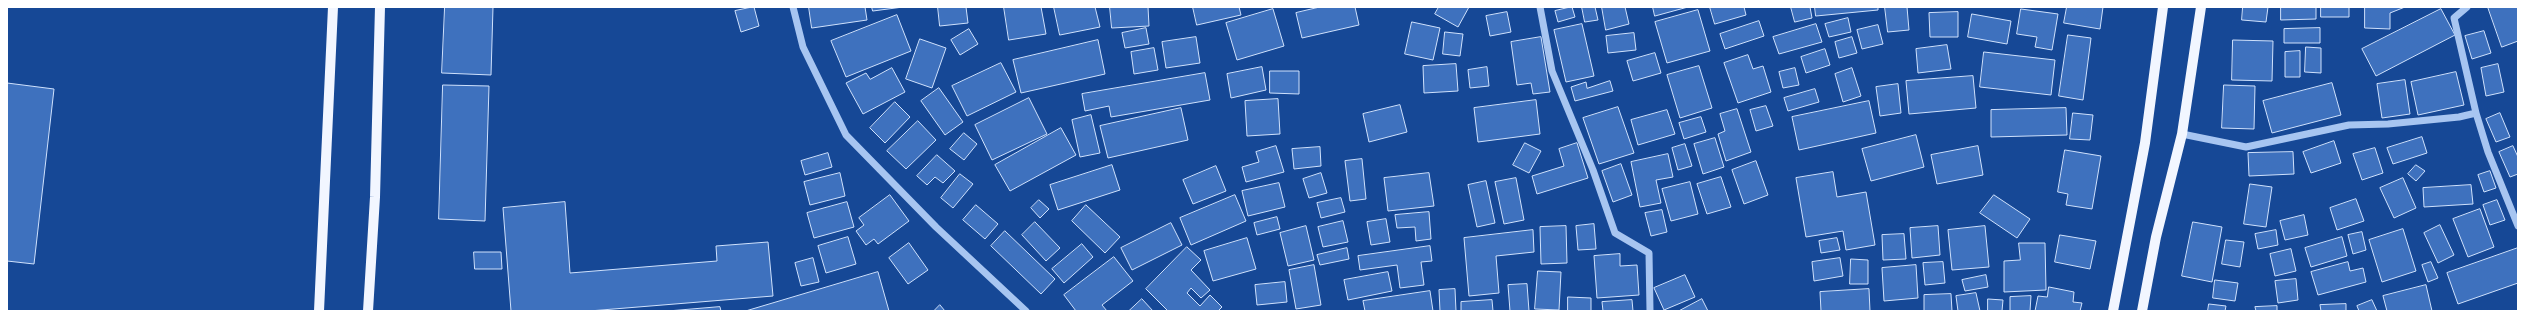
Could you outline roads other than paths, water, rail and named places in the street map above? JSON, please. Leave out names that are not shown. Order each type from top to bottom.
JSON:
[{"type":"main road","points":[[318,311],[333,7]]},
{"type":"main road","points":[[368,311],[375,197],[380,7]]},
{"type":"main road","points":[[2113,311],[2145,143],[2163,7]]},
{"type":"main road","points":[[2142,311],[2156,237],[2182,134],[2201,7]]},
{"type":"street","points":[[793,7],[803,47],[846,135],[936,227],[1026,311]]},
{"type":"street","points":[[1540,7],[1552,71],[1593,170],[1615,233],[1649,254],[1650,311]]},
{"type":"street","points":[[2467,7],[2454,18],[2476,113],[2488,152],[2518,226]]},
{"type":"street","points":[[2182,134],[2246,147],[2349,125],[2396,123],[2459,117],[2476,113]]}]
